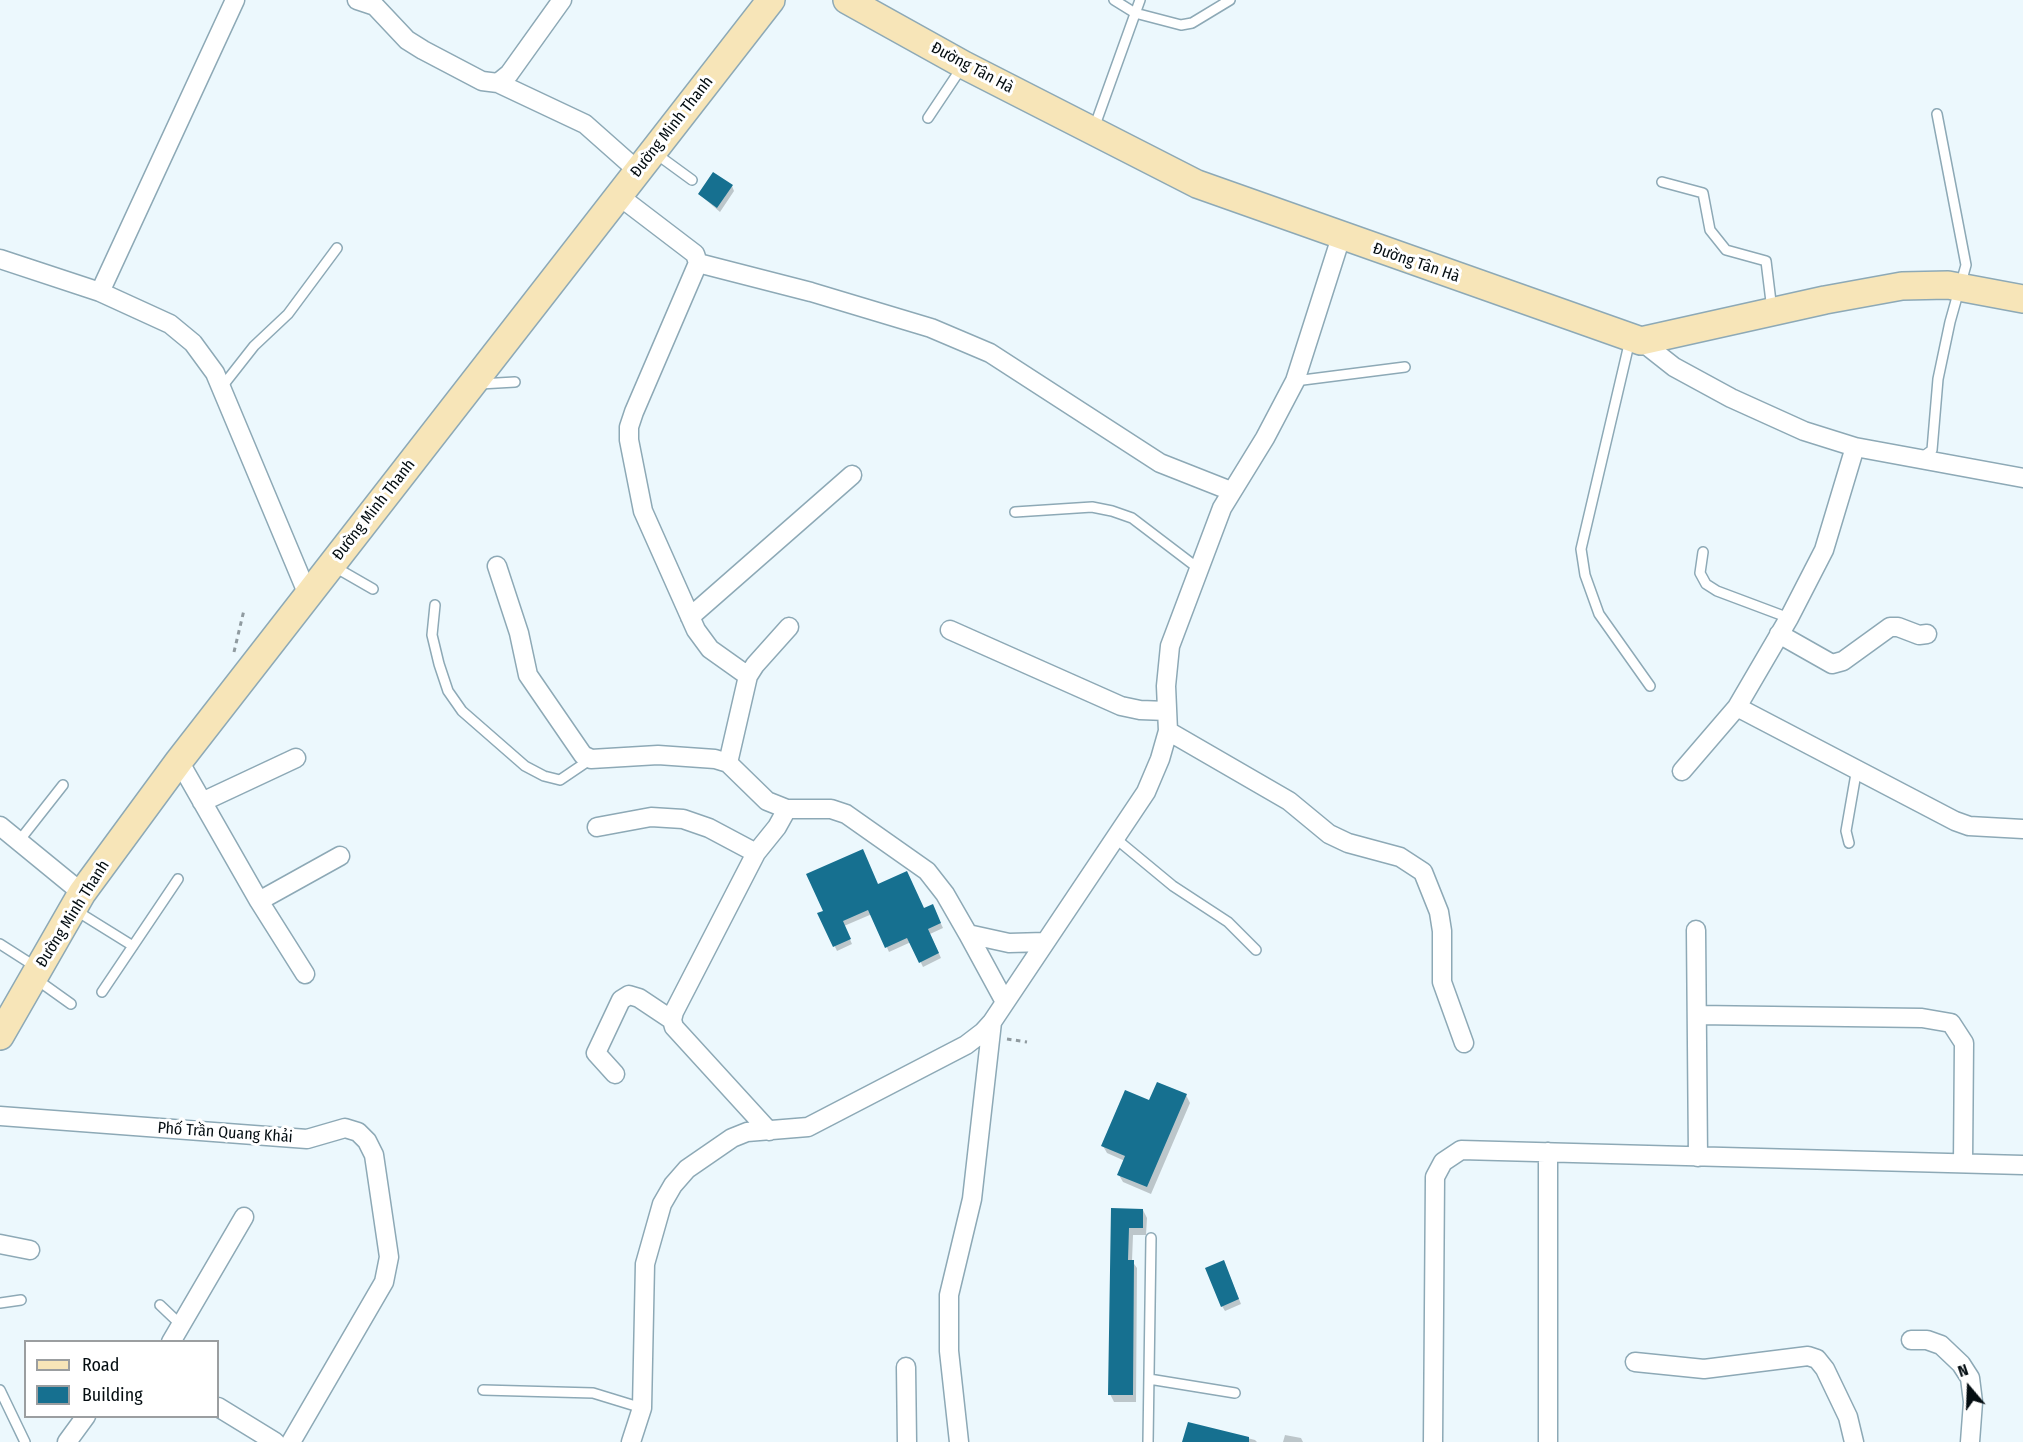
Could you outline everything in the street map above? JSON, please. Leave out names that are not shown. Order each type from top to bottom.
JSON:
[{"type":"street","points":[[100,292],[235,0]]},
{"type":"street","points":[[357,0],[377,3],[407,40],[423,50],[482,81],[498,83],[585,124],[645,161]]},
{"type":"street","points":[[498,83],[509,74],[562,0]]},
{"type":"street","name":"Đường Minh Thanh","points":[[0,1036],[78,901],[179,761],[771,0]]},
{"type":"street","name":"Đường Tân Hà","points":[[847,0],[964,64],[1197,183],[1341,237],[1636,339]]},
{"type":"street","points":[[619,196],[695,254],[698,262],[629,427],[643,511],[690,616],[710,649],[748,676]]},
{"type":"street","points":[[631,1442],[642,1408],[645,1264],[662,1204],[673,1185],[696,1163],[732,1138],[747,1132],[808,1127],[966,1045],[992,1022],[1146,792],[1160,759],[1168,731],[1166,666],[1170,646],[1231,490],[1265,438],[1294,381],[1341,237]]},
{"type":"street","points":[[0,259],[100,292],[170,324],[193,343],[215,373],[308,595]]},
{"type":"street","points":[[698,262],[811,292],[931,328],[980,348],[1160,463],[1231,490]]},
{"type":"street","points":[[1636,339],[1902,286],[1959,287],[2023,299]]},
{"type":"street","points":[[1636,339],[1674,367],[1731,398],[1804,431],[1855,447],[2023,478]]},
{"type":"street","points":[[1682,771],[1737,707],[1789,618],[1824,550],[1855,447]]},
{"type":"street","points":[[690,616],[852,475]]},
{"type":"street","points":[[497,566],[519,633],[528,675],[583,755],[591,759],[658,755],[715,759],[728,763],[767,801],[787,809],[831,809],[846,814],[927,871],[945,894],[1005,1002]]},
{"type":"street","points":[[728,763],[748,676],[789,627]]},
{"type":"street","points":[[1779,634],[1832,664],[1843,661],[1890,627],[1898,627],[1919,635],[1927,634]]},
{"type":"street","points":[[950,630],[1121,706],[1140,710],[1167,711]]},
{"type":"street","points":[[1737,707],[1955,821],[1969,826],[2023,828]]},
{"type":"street","points":[[1168,731],[1289,801],[1329,834],[1348,843],[1400,856],[1423,872],[1439,912],[1442,931],[1442,982],[1464,1043]]},
{"type":"street","points":[[202,801],[296,758]]},
{"type":"street","points":[[179,761],[259,901],[304,974]]},
{"type":"street","points":[[769,1131],[674,1027],[672,1020],[674,1012],[756,853],[787,809]]},
{"type":"street","points":[[597,827],[651,817],[683,819],[709,828],[756,853]]},
{"type":"street","points":[[0,826],[19,841],[78,901]]},
{"type":"street","points":[[259,901],[340,856]]},
{"type":"street","points":[[1696,930],[1698,1156]]},
{"type":"street","points":[[968,934],[1009,943],[1045,942]]},
{"type":"street","points":[[615,1074],[596,1053],[621,1000],[629,995],[672,1020]]},
{"type":"street","points":[[1697,1015],[1922,1018],[1951,1023],[1964,1043],[1962,1163]]},
{"type":"street","points":[[959,1442],[949,1351],[949,1295],[972,1199],[992,1022]]},
{"type":"street","name":"Phố Trần Quang Khải","points":[[0,1116],[307,1139],[345,1128],[358,1132],[367,1141],[374,1155],[389,1257],[384,1282],[291,1442]]},
{"type":"street","points":[[1433,1442],[1435,1178],[1443,1162],[1461,1150],[2023,1165]]},
{"type":"street","points":[[1548,1152],[1548,1442]]},
{"type":"street","points":[[172,1340],[244,1217]]},
{"type":"street","points":[[0,1244],[30,1250]]},
{"type":"street","points":[[1911,1340],[1927,1340],[1941,1345],[1961,1364],[1970,1378],[1973,1402],[1970,1442]]},
{"type":"street","points":[[1635,1362],[1704,1369],[1808,1356],[1817,1359],[1825,1369],[1848,1417],[1854,1442]]},
{"type":"street","points":[[906,1367],[907,1442]]},
{"type":"street","points":[[219,1408],[275,1442]]},
{"type":"street","points":[[67,1442],[85,1418]]},
{"type":"lane","points":[[1114,0],[1135,13],[1181,25],[1192,23],[1230,0]]},
{"type":"lane","points":[[1093,130],[1140,0]]},
{"type":"lane","points":[[928,118],[964,64]]},
{"type":"lane","points":[[1921,458],[1932,450],[1938,379],[1966,265],[1937,114]]},
{"type":"lane","points":[[645,161],[692,180]]},
{"type":"lane","points":[[1662,182],[1703,194],[1710,230],[1726,250],[1766,261],[1772,312]]},
{"type":"lane","points":[[221,387],[254,346],[288,314],[337,248]]},
{"type":"lane","points":[[1636,339],[1581,549],[1585,575],[1599,614],[1650,686]]},
{"type":"lane","points":[[1294,381],[1405,367]]},
{"type":"lane","points":[[471,385],[515,382]]},
{"type":"lane","points":[[1015,512],[1092,507],[1112,511],[1132,518],[1199,569]]},
{"type":"lane","points":[[1703,552],[1700,573],[1706,584],[1717,591],[1789,618]]},
{"type":"lane","points":[[331,565],[373,589]]},
{"type":"lane","points":[[435,605],[432,635],[439,664],[448,691],[462,711],[525,766],[544,776],[560,780],[591,759]]},
{"type":"lane","points":[[1849,843],[1846,831],[1857,768]]},
{"type":"lane","points":[[19,841],[63,785]]},
{"type":"lane","points":[[1115,838],[1173,886],[1228,922],[1256,950]]},
{"type":"lane","points":[[102,992],[178,879]]},
{"type":"lane","points":[[78,901],[133,946]]},
{"type":"lane","points":[[0,944],[71,1004]]},
{"type":"lane","points":[[1148,1442],[1151,1238]]},
{"type":"lane","points":[[0,1303],[21,1300]]},
{"type":"lane","points":[[160,1305],[181,1325]]},
{"type":"lane","points":[[1149,1379],[1235,1393]]},
{"type":"lane","points":[[0,1390],[25,1442]]},
{"type":"lane","points":[[483,1390],[593,1394],[642,1408]]},
{"type":"building","points":[[713,172],[733,185],[717,208],[698,194]]},
{"type":"building","points":[[863,849],[878,884],[907,871],[924,908],[933,904],[941,923],[928,929],[939,953],[919,963],[907,938],[885,948],[868,910],[843,921],[851,939],[833,947],[817,913],[823,911],[806,874]]},
{"type":"building","points":[[1157,1082],[1187,1094],[1147,1187],[1117,1175],[1125,1156],[1101,1146],[1125,1090],[1149,1100]]},
{"type":"building","points":[[1111,1208],[1143,1209],[1143,1228],[1129,1228],[1128,1260],[1134,1260],[1133,1395],[1108,1395]]},
{"type":"building","points":[[1224,1260],[1239,1299],[1221,1307],[1205,1268]]},
{"type":"building","points":[[1188,1422],[1249,1437],[1249,1442],[1182,1442]]}]
